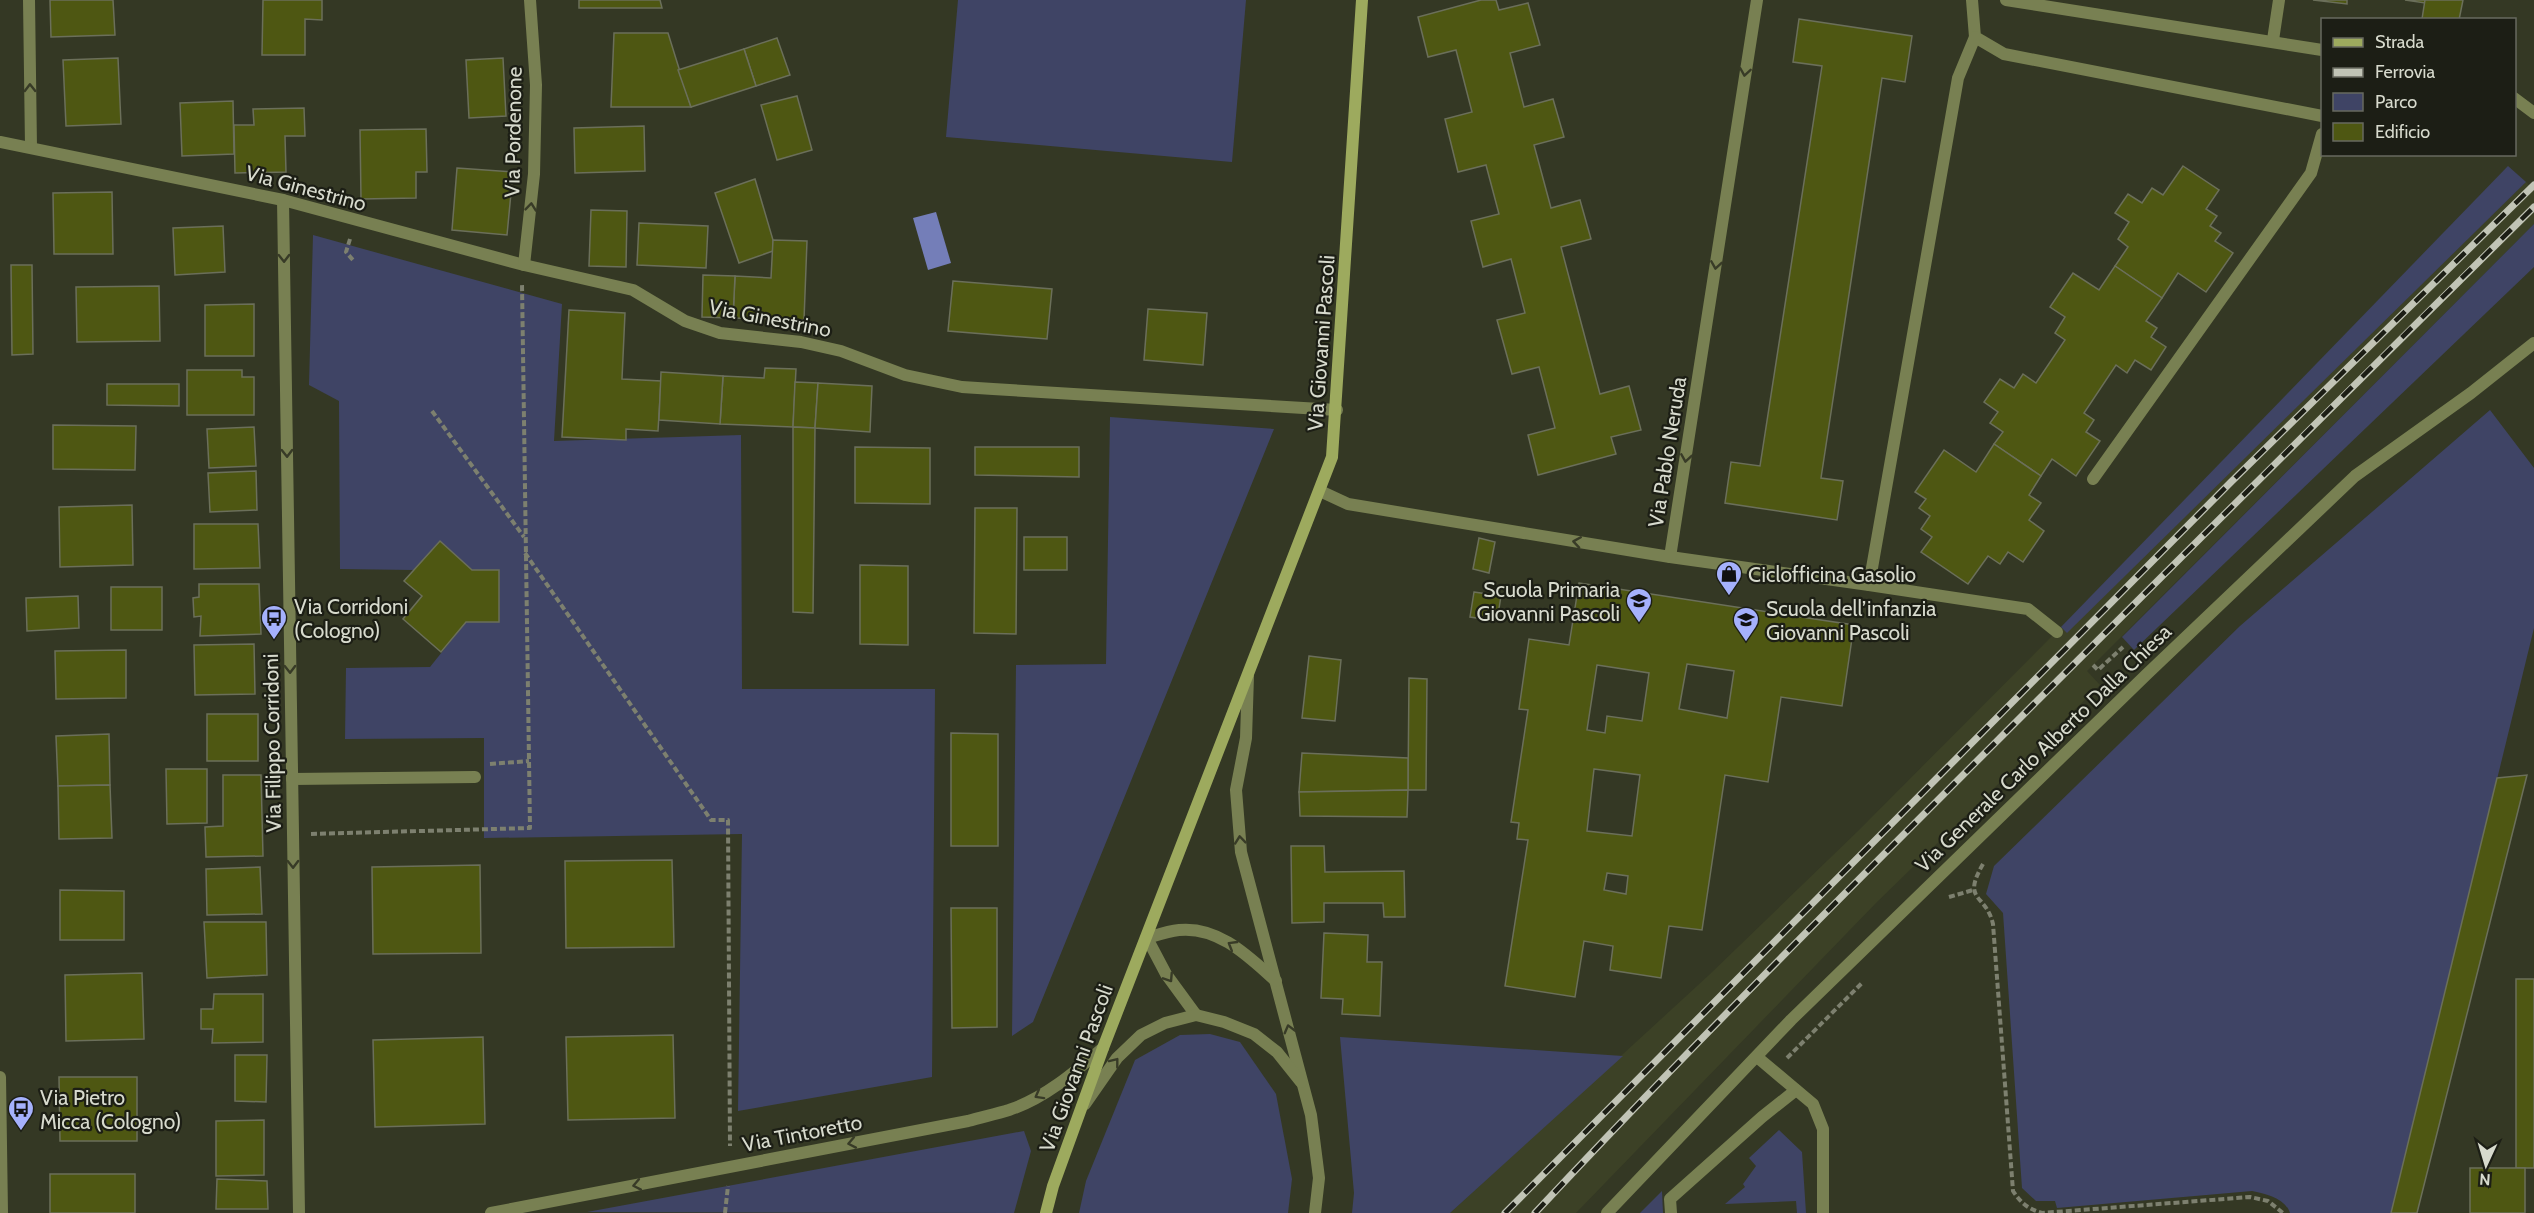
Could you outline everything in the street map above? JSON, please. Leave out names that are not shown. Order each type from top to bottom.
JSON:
[{"type":"street","points":[[28,0],[31,147]]},
{"type":"street","name":"Via Pordenone","points":[[524,265],[535,163],[536,85],[530,0]]},
{"type":"street","name":"Via Giovanni Pascoli","points":[[1046,1213],[1053,1186],[1103,1048],[1332,457],[1337,410],[1362,0]]},
{"type":"street","name":"Via Pablo Neruda","points":[[1320,491],[1348,504],[1670,557],[1757,0]]},
{"type":"street","points":[[1869,585],[1958,78],[1975,37],[1972,0]]},
{"type":"street","points":[[2007,0],[2273,40],[2321,50]]},
{"type":"street","points":[[2273,40],[2279,0]]},
{"type":"street","points":[[1975,37],[2004,54],[2321,116]]},
{"type":"street","points":[[2516,100],[2534,113]]},
{"type":"street","points":[[2093,479],[2310,173],[2321,137]]},
{"type":"street","name":"Via Ginestrino","points":[[0,142],[283,200],[524,265],[633,290],[685,321],[720,333],[811,344],[841,351],[905,375],[942,383],[983,388],[1337,410]]},
{"type":"street","name":"Via Filippo Corridoni","points":[[283,200],[299,1213]]},
{"type":"street","name":"Via Generale Carlo Alberto Dalla Chiesa","points":[[1607,1213],[1757,1056],[2105,715],[2355,476],[2471,393],[2534,343]]},
{"type":"street","points":[[1670,557],[2028,609],[2057,632]]},
{"type":"street","name":"Via Giovanni Pascoli","points":[[1248,674],[1246,738],[1236,790],[1241,852],[1304,1086],[1317,1147],[1319,1178],[1316,1213]]},
{"type":"street","points":[[292,779],[475,777]]},
{"type":"street","points":[[1196,1015],[1166,974],[1147,938],[1180,930],[1213,934],[1244,952],[1277,983]]},
{"type":"street","points":[[1081,1110],[1117,1058],[1141,1035],[1165,1023],[1196,1015],[1224,1022],[1254,1034],[1277,1052],[1304,1086]]},
{"type":"street","name":"Via Tintoretto","points":[[491,1213],[968,1121],[1011,1109],[1058,1084],[1103,1048]]},
{"type":"street","points":[[1757,1056],[1813,1104],[1822,1129],[1823,1213]]},
{"type":"street","points":[[0,1077],[2,1213]]},
{"type":"street","points":[[1671,1213],[1670,1199],[1762,1117],[1796,1090]]},
{"type":"path","points":[[293,835],[530,828],[522,293],[524,265]]},
{"type":"path","points":[[432,411],[525,538]]},
{"type":"path","points":[[525,553],[711,820],[728,820],[730,1167]]},
{"type":"path","points":[[2093,665],[2098,670],[2123,647]]},
{"type":"path","points":[[475,777],[484,764],[529,761]]},
{"type":"path","points":[[1985,860],[1974,880],[1973,890],[1991,916],[1993,924],[2013,1191],[2022,1204],[2042,1213],[2250,1197],[2268,1201],[2283,1213]]},
{"type":"path","points":[[1946,898],[1973,890]]},
{"type":"path","points":[[1812,1033],[1862,983]]},
{"type":"shaded area","points":[[2526,182],[2534,190],[2534,224],[2087,671],[2100,685],[1876,903],[1576,1213],[1450,1213],[1709,975],[1858,831],[2061,627],[2067,632]]},
{"type":"shaded area","points":[[936,212],[951,263],[928,270],[913,218]]},
{"type":"green space","points":[[958,0],[1246,0],[1232,162],[946,137]]},
{"type":"green space","points":[[2508,166],[2526,182],[2067,633],[2061,627]]},
{"type":"green space","points":[[2534,224],[2534,267],[2134,650],[2122,637]]},
{"type":"green space","points":[[313,235],[562,304],[554,441],[741,435],[742,689],[935,689],[932,1077],[738,1111],[742,834],[484,838],[484,738],[345,739],[346,668],[430,667],[466,622],[472,570],[440,541],[414,570],[340,569],[339,401],[309,385]]},
{"type":"green space","points":[[2490,410],[2534,468],[2534,628],[2391,1213],[2290,1213],[2279,1200],[2252,1191],[2057,1208],[2055,1201],[2036,1201],[2022,1188],[2003,913],[1986,894],[1994,866],[2240,626]]},
{"type":"green space","points":[[1110,417],[1274,429],[1033,1022],[1012,1036],[1016,665],[1106,664]]},
{"type":"green space","points":[[1210,1034],[1240,1042],[1276,1094],[1292,1179],[1288,1213],[1079,1213],[1086,1181],[1135,1060],[1180,1035]]},
{"type":"green space","points":[[1340,1037],[1623,1056],[1450,1213],[1352,1213],[1354,1193]]},
{"type":"green space","points":[[1779,1130],[1802,1152],[1806,1213],[1797,1213],[1796,1201],[1725,1204],[1745,1187],[1743,1184],[1756,1166],[1749,1158]]},
{"type":"green space","points":[[1024,1131],[1031,1151],[1014,1213],[587,1212]]},
{"type":"green space","points":[[1662,1191],[1663,1213],[1640,1213]]},
{"type":"building","points":[[50,0],[113,0],[115,35],[51,37]]},
{"type":"building","points":[[263,0],[322,0],[322,20],[305,19],[305,55],[262,55]]},
{"type":"building","points":[[579,0],[660,0],[662,8],[579,8]]},
{"type":"building","points":[[1481,0],[1496,0],[1499,10],[1528,3],[1540,45],[1510,53],[1524,107],[1553,99],[1564,137],[1534,145],[1551,208],[1580,200],[1591,239],[1561,247],[1600,394],[1629,386],[1641,430],[1611,437],[1616,454],[1538,475],[1528,435],[1555,428],[1539,367],[1512,374],[1497,320],[1525,313],[1511,259],[1483,267],[1471,221],[1499,214],[1486,165],[1458,172],[1445,119],[1472,112],[1456,50],[1428,57],[1418,17]]},
{"type":"building","points":[[2313,0],[2347,0],[2347,4]]},
{"type":"building","points":[[2405,0],[2425,0],[2425,3]]},
{"type":"building","points":[[2425,0],[2463,0],[2459,18],[2422,18]]},
{"type":"building","points":[[1799,19],[1912,36],[1905,82],[1882,78],[1821,478],[1843,481],[1837,520],[1725,503],[1731,462],[1760,466],[1822,66],[1793,62]]},
{"type":"building","points":[[614,33],[668,33],[691,107],[611,107]]},
{"type":"building","points":[[777,38],[790,75],[756,86],[744,49]]},
{"type":"building","points":[[744,49],[756,86],[691,107],[678,70]]},
{"type":"building","points":[[118,58],[121,124],[66,126],[63,60]]},
{"type":"building","points":[[503,58],[506,116],[469,118],[466,60]]},
{"type":"building","points":[[797,96],[812,150],[777,160],[761,105]]},
{"type":"building","points":[[233,101],[234,154],[182,156],[180,103]]},
{"type":"building","points":[[304,108],[305,136],[285,136],[286,172],[235,173],[234,125],[254,125],[253,109]]},
{"type":"building","points":[[644,126],[645,171],[575,173],[574,128]]},
{"type":"building","points":[[426,129],[427,172],[416,172],[416,198],[361,199],[360,130]]},
{"type":"building","points":[[2183,166],[2219,190],[2206,209],[2217,216],[2210,226],[2221,233],[2215,241],[2233,253],[2206,292],[2178,273],[2162,298],[2115,266],[2128,247],[2118,239],[2129,222],[2115,213],[2128,194],[2142,203],[2152,188],[2163,195]]},
{"type":"building","points":[[457,168],[513,172],[507,235],[452,230]]},
{"type":"building","points":[[755,179],[773,240],[773,251],[739,263],[715,193]]},
{"type":"building","points":[[112,192],[113,254],[54,254],[53,193]]},
{"type":"building","points":[[591,210],[627,211],[626,267],[589,266]]},
{"type":"building","points":[[639,223],[708,226],[706,268],[637,265]]},
{"type":"building","points":[[223,226],[225,272],[175,275],[173,228]]},
{"type":"building","points":[[773,240],[807,241],[804,320],[733,318],[735,276],[771,278]]},
{"type":"building","points":[[11,265],[32,265],[33,354],[12,355]]},
{"type":"building","points":[[2115,266],[2162,298],[2146,321],[2157,328],[2151,337],[2166,347],[2151,370],[2135,360],[2127,373],[2116,365],[2084,413],[2094,420],[2086,432],[2100,441],[2076,476],[2052,459],[2041,476],[1994,444],[2003,432],[1990,423],[1998,412],[1984,402],[2000,379],[2014,388],[2023,374],[2036,383],[2065,340],[2055,333],[2065,317],[2050,307],[2073,273],[2099,290]]},
{"type":"building","points":[[703,275],[735,276],[733,318],[702,317]]},
{"type":"building","points":[[953,281],[1052,289],[1047,339],[948,331]]},
{"type":"building","points":[[159,286],[160,341],[77,342],[76,287]]},
{"type":"building","points":[[254,304],[254,356],[205,356],[205,305]]},
{"type":"building","points":[[1148,309],[1207,313],[1203,365],[1144,360]]},
{"type":"building","points":[[569,310],[625,313],[622,379],[661,381],[658,431],[626,429],[626,440],[562,437]]},
{"type":"building","points":[[765,368],[796,369],[793,427],[720,424],[723,376],[764,378]]},
{"type":"building","points":[[187,370],[242,370],[242,377],[254,377],[254,415],[187,415]]},
{"type":"building","points":[[661,372],[723,376],[720,424],[659,420]]},
{"type":"building","points":[[795,382],[818,383],[815,428],[793,427]]},
{"type":"building","points":[[818,383],[872,386],[870,432],[815,428]]},
{"type":"building","points":[[107,384],[179,384],[179,406],[107,405]]},
{"type":"building","points":[[53,425],[136,426],[135,470],[53,469]]},
{"type":"building","points":[[254,427],[256,466],[209,468],[207,429]]},
{"type":"building","points":[[793,427],[815,428],[813,613],[793,612]]},
{"type":"building","points":[[1994,444],[2041,476],[2029,495],[2041,503],[2029,520],[2044,531],[2023,562],[2008,552],[2000,564],[1988,556],[1968,584],[1921,552],[1932,537],[1921,529],[1930,516],[1919,508],[1926,499],[1915,492],[1944,450],[1976,472]]},
{"type":"building","points":[[855,447],[930,448],[930,504],[855,503]]},
{"type":"building","points":[[975,447],[1079,447],[1079,477],[975,475]]},
{"type":"building","points":[[256,471],[257,510],[210,512],[208,473]]},
{"type":"building","points":[[132,505],[133,565],[60,567],[59,507]]},
{"type":"building","points":[[975,508],[1017,508],[1016,634],[974,633]]},
{"type":"building","points":[[194,524],[258,524],[260,568],[194,569]]},
{"type":"building","points":[[1024,537],[1067,537],[1067,570],[1024,570]]},
{"type":"building","points":[[1479,538],[1495,542],[1489,573],[1473,569]]},
{"type":"building","points":[[440,541],[472,570],[499,570],[499,622],[466,622],[441,652],[403,619],[422,596],[404,581]]},
{"type":"building","points":[[860,565],[908,566],[908,645],[860,644]]},
{"type":"building","points":[[1579,583],[1854,625],[1842,706],[1781,697],[1768,782],[1725,775],[1702,930],[1669,926],[1661,978],[1610,970],[1613,946],[1584,941],[1575,997],[1505,986],[1528,840],[1517,839],[1519,823],[1511,822],[1528,710],[1519,709],[1529,639],[1569,645]],"holes":[[[1687,664],[1734,671],[1727,718],[1679,709]],[[1597,665],[1649,673],[1642,721],[1607,716],[1605,733],[1587,730]],[[1594,769],[1640,775],[1632,836],[1587,831]],[[1607,873],[1628,876],[1626,894],[1604,890]]]},
{"type":"building","points":[[199,584],[259,584],[261,634],[200,636],[201,616],[194,617],[193,598],[199,597]]},
{"type":"building","points":[[111,587],[162,587],[162,630],[111,630]]},
{"type":"building","points":[[1474,592],[1501,596],[1497,621],[1470,617]]},
{"type":"building","points":[[78,596],[79,628],[27,631],[26,598]]},
{"type":"building","points":[[254,644],[255,694],[195,695],[194,645]]},
{"type":"building","points":[[126,650],[126,698],[56,699],[55,651]]},
{"type":"building","points":[[1309,656],[1341,660],[1335,721],[1302,718]]},
{"type":"building","points":[[1409,678],[1427,679],[1426,790],[1408,790]]},
{"type":"building","points":[[207,714],[258,714],[258,761],[207,761]]},
{"type":"building","points":[[951,733],[998,734],[998,846],[951,846]]},
{"type":"building","points":[[109,734],[110,785],[58,786],[56,736]]},
{"type":"building","points":[[1302,753],[1408,758],[1408,790],[1299,792]]},
{"type":"building","points":[[166,769],[207,769],[207,823],[167,824]]},
{"type":"building","points":[[223,775],[261,775],[263,856],[206,857],[205,827],[223,826]]},
{"type":"building","points":[[2527,775],[2417,1213],[2391,1213],[2497,778]]},
{"type":"building","points":[[110,785],[112,838],[59,839],[58,786]]},
{"type":"building","points":[[1408,790],[1407,817],[1300,816],[1299,792]]},
{"type":"building","points":[[1291,846],[1324,846],[1325,872],[1404,871],[1405,917],[1384,917],[1383,903],[1324,903],[1324,922],[1292,923]]},
{"type":"building","points":[[672,860],[674,947],[566,948],[565,861]]},
{"type":"building","points":[[480,865],[481,953],[373,954],[372,867]]},
{"type":"building","points":[[260,867],[262,914],[207,915],[206,869]]},
{"type":"building","points":[[60,890],[124,891],[124,940],[60,940]]},
{"type":"building","points":[[951,908],[997,908],[997,1027],[952,1028]]},
{"type":"building","points":[[204,922],[266,922],[267,975],[207,978]]},
{"type":"building","points":[[1324,933],[1368,935],[1367,962],[1382,962],[1380,1016],[1342,1014],[1343,999],[1321,998]]},
{"type":"building","points":[[142,973],[144,1039],[66,1041],[65,975]]},
{"type":"building","points":[[2516,979],[2534,979],[2534,1168],[2516,1168]]},
{"type":"building","points":[[214,994],[263,994],[263,1042],[212,1043],[213,1029],[201,1029],[201,1009],[213,1009]]},
{"type":"building","points":[[673,1035],[675,1118],[568,1120],[566,1037]]},
{"type":"building","points":[[483,1037],[485,1124],[375,1127],[373,1040]]},
{"type":"building","points":[[235,1055],[267,1055],[266,1102],[235,1101]]},
{"type":"building","points":[[59,1077],[137,1077],[137,1141],[60,1141]]},
{"type":"building","points":[[264,1120],[264,1175],[216,1176],[216,1121]]},
{"type":"building","points":[[2470,1168],[2525,1168],[2525,1213],[2470,1213]]},
{"type":"building","points":[[50,1174],[135,1174],[135,1213],[50,1213]]},
{"type":"building","points":[[217,1179],[267,1181],[268,1209],[216,1209]]},
{"type":"railway","points":[[1505,1213],[2231,482],[2534,185]]},
{"type":"railway","points":[[1535,1213],[1848,890],[2534,207]]},
{"type":"place","name":"Ciclofficina Gasolio","points":[[1729,597]]},
{"type":"place","name":"Scuola Primaria Giovanni Pascoli","points":[[1639,624]]},
{"type":"place","name":"Via Corridoni (Cologno)","points":[[274,641]]},
{"type":"place","name":"Scuola dell’infanzia Giovanni Pascoli","points":[[1746,643]]},
{"type":"place","name":"Via Pietro Micca (Cologno)","points":[[21,1132]]}]
